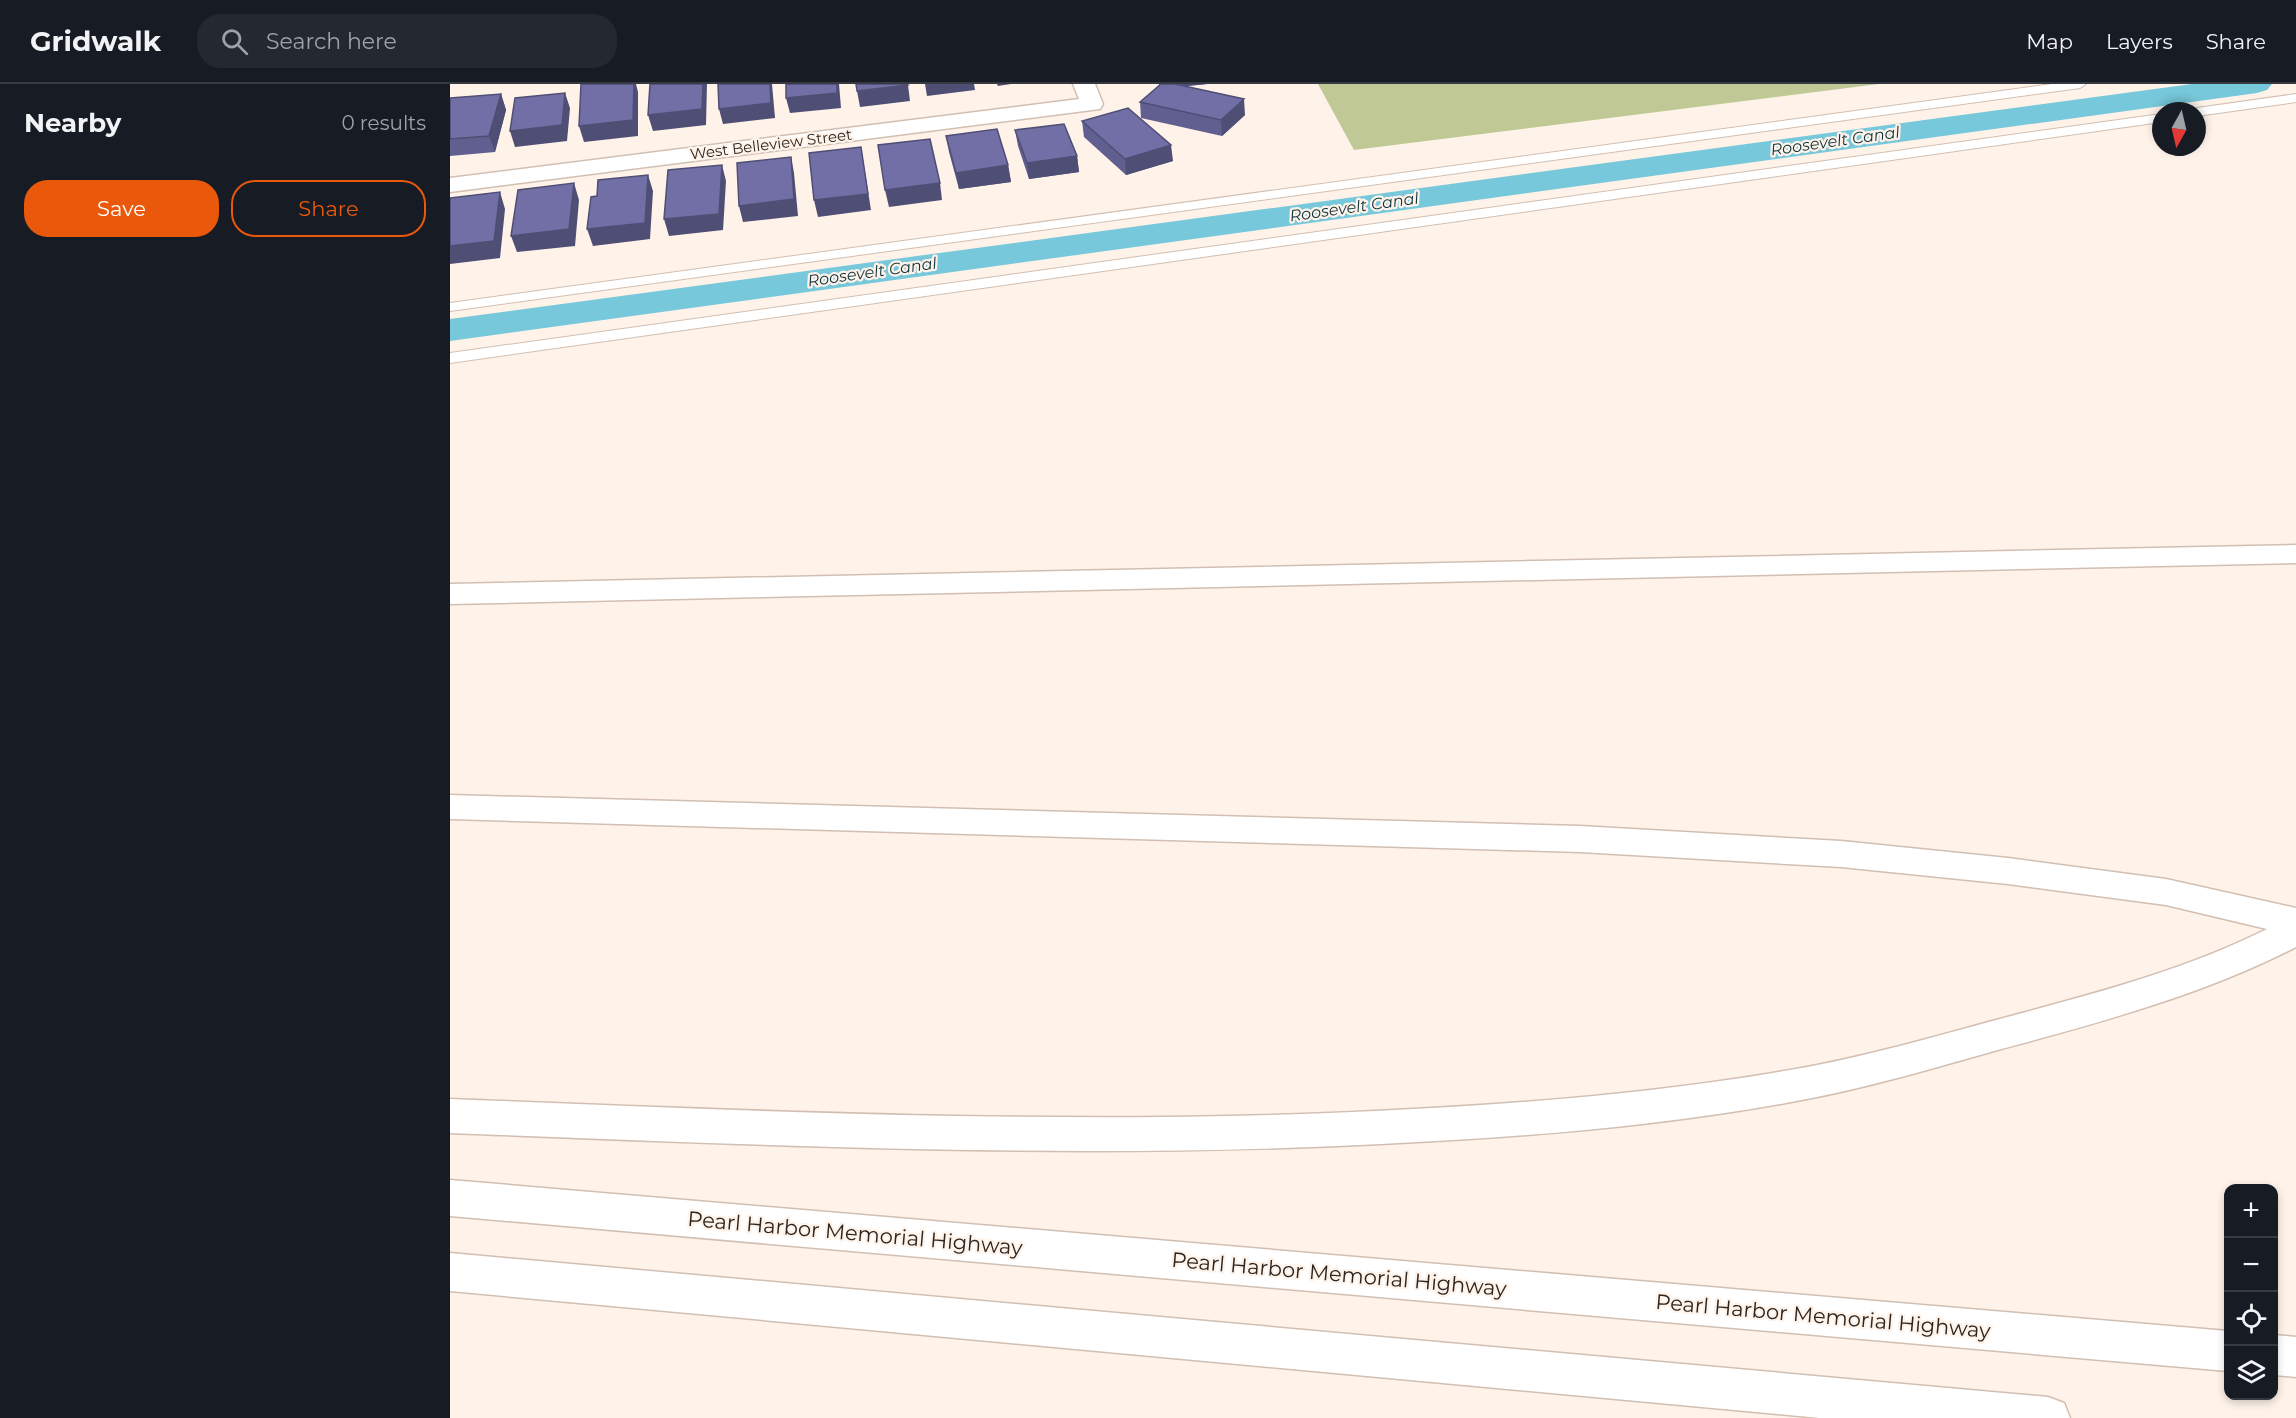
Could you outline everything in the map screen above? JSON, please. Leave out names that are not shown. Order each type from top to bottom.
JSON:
[{"type":"main road","name":"West Belleview Street","points":[[450,185],[1088,94]]},
{"type":"main road","points":[[450,594],[2296,554]]},
{"type":"main road","points":[[450,807],[1533,838],[1725,846],[1841,854],[2008,871],[2166,892],[2296,922]]},
{"type":"main road","points":[[450,1116],[882,1130],[1166,1135],[1425,1127],[1611,1112],[1787,1087],[2055,1020],[2183,980],[2296,931]]},
{"type":"main road","name":"Pearl Harbor Memorial Highway","points":[[450,1198],[2224,1351]]},
{"type":"main road","points":[[450,1272],[2048,1418]]},
{"type":"main road","points":[[2278,1355],[2296,1357]]},
{"type":"lane","points":[[450,307],[2080,84]]},
{"type":"lane","points":[[2206,111],[2296,98]]},
{"type":"lane","points":[[450,358],[2152,119]]},
{"type":"green space","points":[[1318,84],[1879,84],[1354,150]]},
{"type":"building","points":[[581,84],[634,84],[633,120],[579,126]]},
{"type":"building","points":[[650,84],[703,84],[702,109],[648,115]]},
{"type":"building","points":[[718,84],[770,84],[771,103],[719,109]]},
{"type":"building","points":[[786,84],[837,84],[837,93],[786,98]]},
{"type":"building","points":[[856,84],[907,84],[908,85],[857,91]]},
{"type":"building","points":[[1161,84],[1175,84],[1244,99],[1221,120],[1140,102]]},
{"type":"building","points":[[565,93],[562,125],[510,131],[515,98]]},
{"type":"building","points":[[501,94],[489,136],[450,139],[450,98]]},
{"type":"building","points":[[1128,108],[1171,145],[1125,159],[1082,121]]},
{"type":"building","points":[[1064,124],[1077,156],[1027,163],[1015,130]]},
{"type":"building","points":[[997,129],[1008,165],[956,173],[946,136]]},
{"type":"building","points":[[930,139],[940,183],[885,190],[878,145]]},
{"type":"building","points":[[861,147],[868,194],[814,200],[809,153]]},
{"type":"building","points":[[791,157],[794,199],[739,206],[737,163]]},
{"type":"building","points":[[722,165],[719,214],[664,219],[668,170]]},
{"type":"building","points":[[648,175],[645,223],[587,229],[591,197],[597,196],[598,180]]},
{"type":"building","points":[[574,183],[569,229],[511,236],[518,190]]},
{"type":"building","points":[[500,192],[494,241],[450,246],[450,198]]},
{"type":"waterway","name":"Roosevelt Canal","points":[[450,330],[2257,84]]}]
